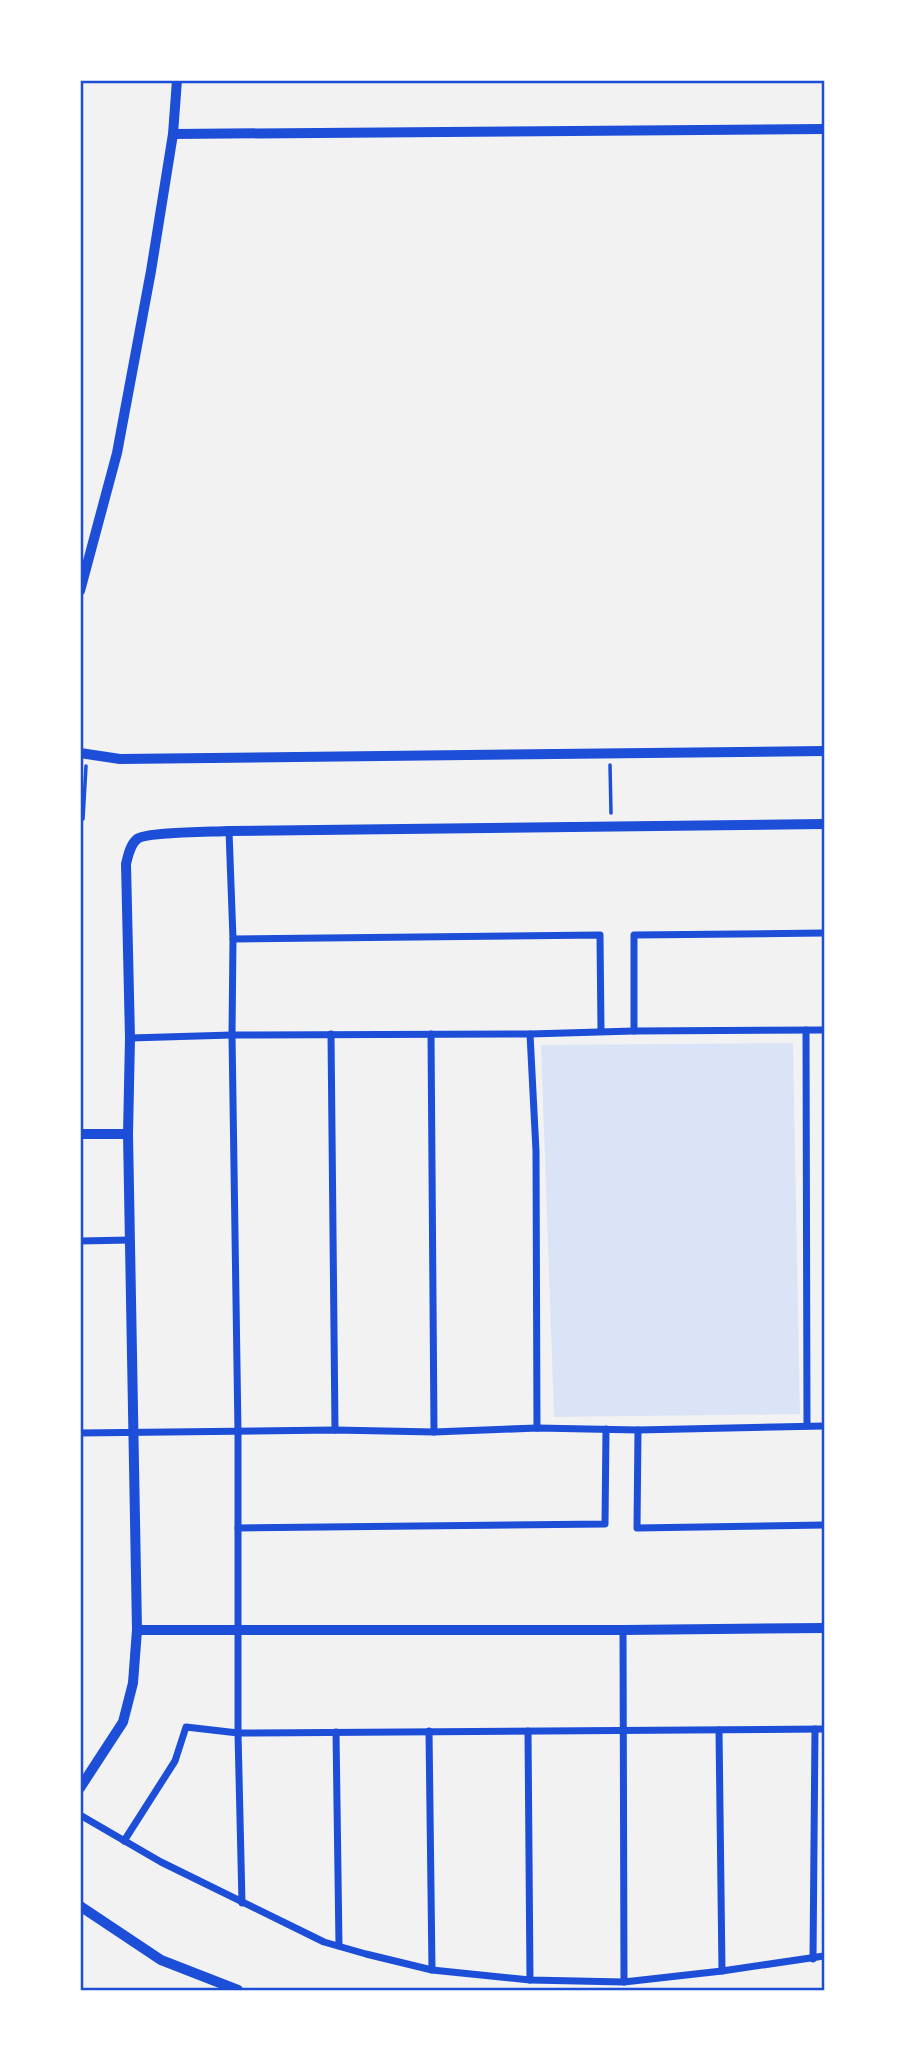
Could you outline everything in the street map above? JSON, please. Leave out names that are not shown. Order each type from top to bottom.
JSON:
[{"type":"street","points":[[80,591],[117,453],[152,271],[173,134],[177,80]]},
{"type":"street","points":[[173,134],[824,129]]},
{"type":"street","points":[[83,753],[120,759],[824,751]]},
{"type":"street","points":[[80,1788],[123,1722],[133,1683],[137,1630],[126,864],[129,851],[137,839],[151,834],[229,831],[824,824]]},
{"type":"street","points":[[229,831],[233,939],[238,1733],[242,1903]]},
{"type":"street","points":[[634,1031],[634,934],[824,933]]},
{"type":"street","points":[[233,939],[600,935],[601,1031]]},
{"type":"street","points":[[806,1030],[807,1426]]},
{"type":"street","points":[[130,1038],[824,1030]]},
{"type":"street","points":[[331,1034],[335,1430]]},
{"type":"street","points":[[431,1034],[434,1432]]},
{"type":"street","points":[[530,1034],[536,1151],[537,1428]]},
{"type":"street","points":[[80,1134],[128,1134]]},
{"type":"street","points":[[80,1241],[130,1240]]},
{"type":"street","points":[[80,1433],[335,1430],[434,1432],[537,1428],[638,1430],[824,1426]]},
{"type":"street","points":[[238,1528],[606,1524],[606,1430]]},
{"type":"street","points":[[638,1430],[638,1528],[824,1525]]},
{"type":"street","points":[[137,1630],[824,1628]]},
{"type":"street","points":[[623,1630],[624,1982]]},
{"type":"street","points":[[124,1841],[175,1761],[186,1727],[238,1733],[824,1729]]},
{"type":"street","points":[[813,1959],[815,1729]]},
{"type":"street","points":[[719,1730],[722,1971]]},
{"type":"street","points":[[429,1731],[432,1970]]},
{"type":"street","points":[[528,1731],[530,1980]]},
{"type":"street","points":[[336,1732],[338,1946]]},
{"type":"street","points":[[80,1815],[161,1863],[324,1942],[432,1970],[530,1980],[624,1982],[824,1956]]},
{"type":"street","points":[[80,1906],[161,1961],[238,1990]]},
{"type":"path","points":[[610,752],[612,827]]},
{"type":"path","points":[[83,753],[83,820]]},
{"type":"shaded area","points":[[793,1043],[800,1414],[554,1417],[541,1045]]}]
